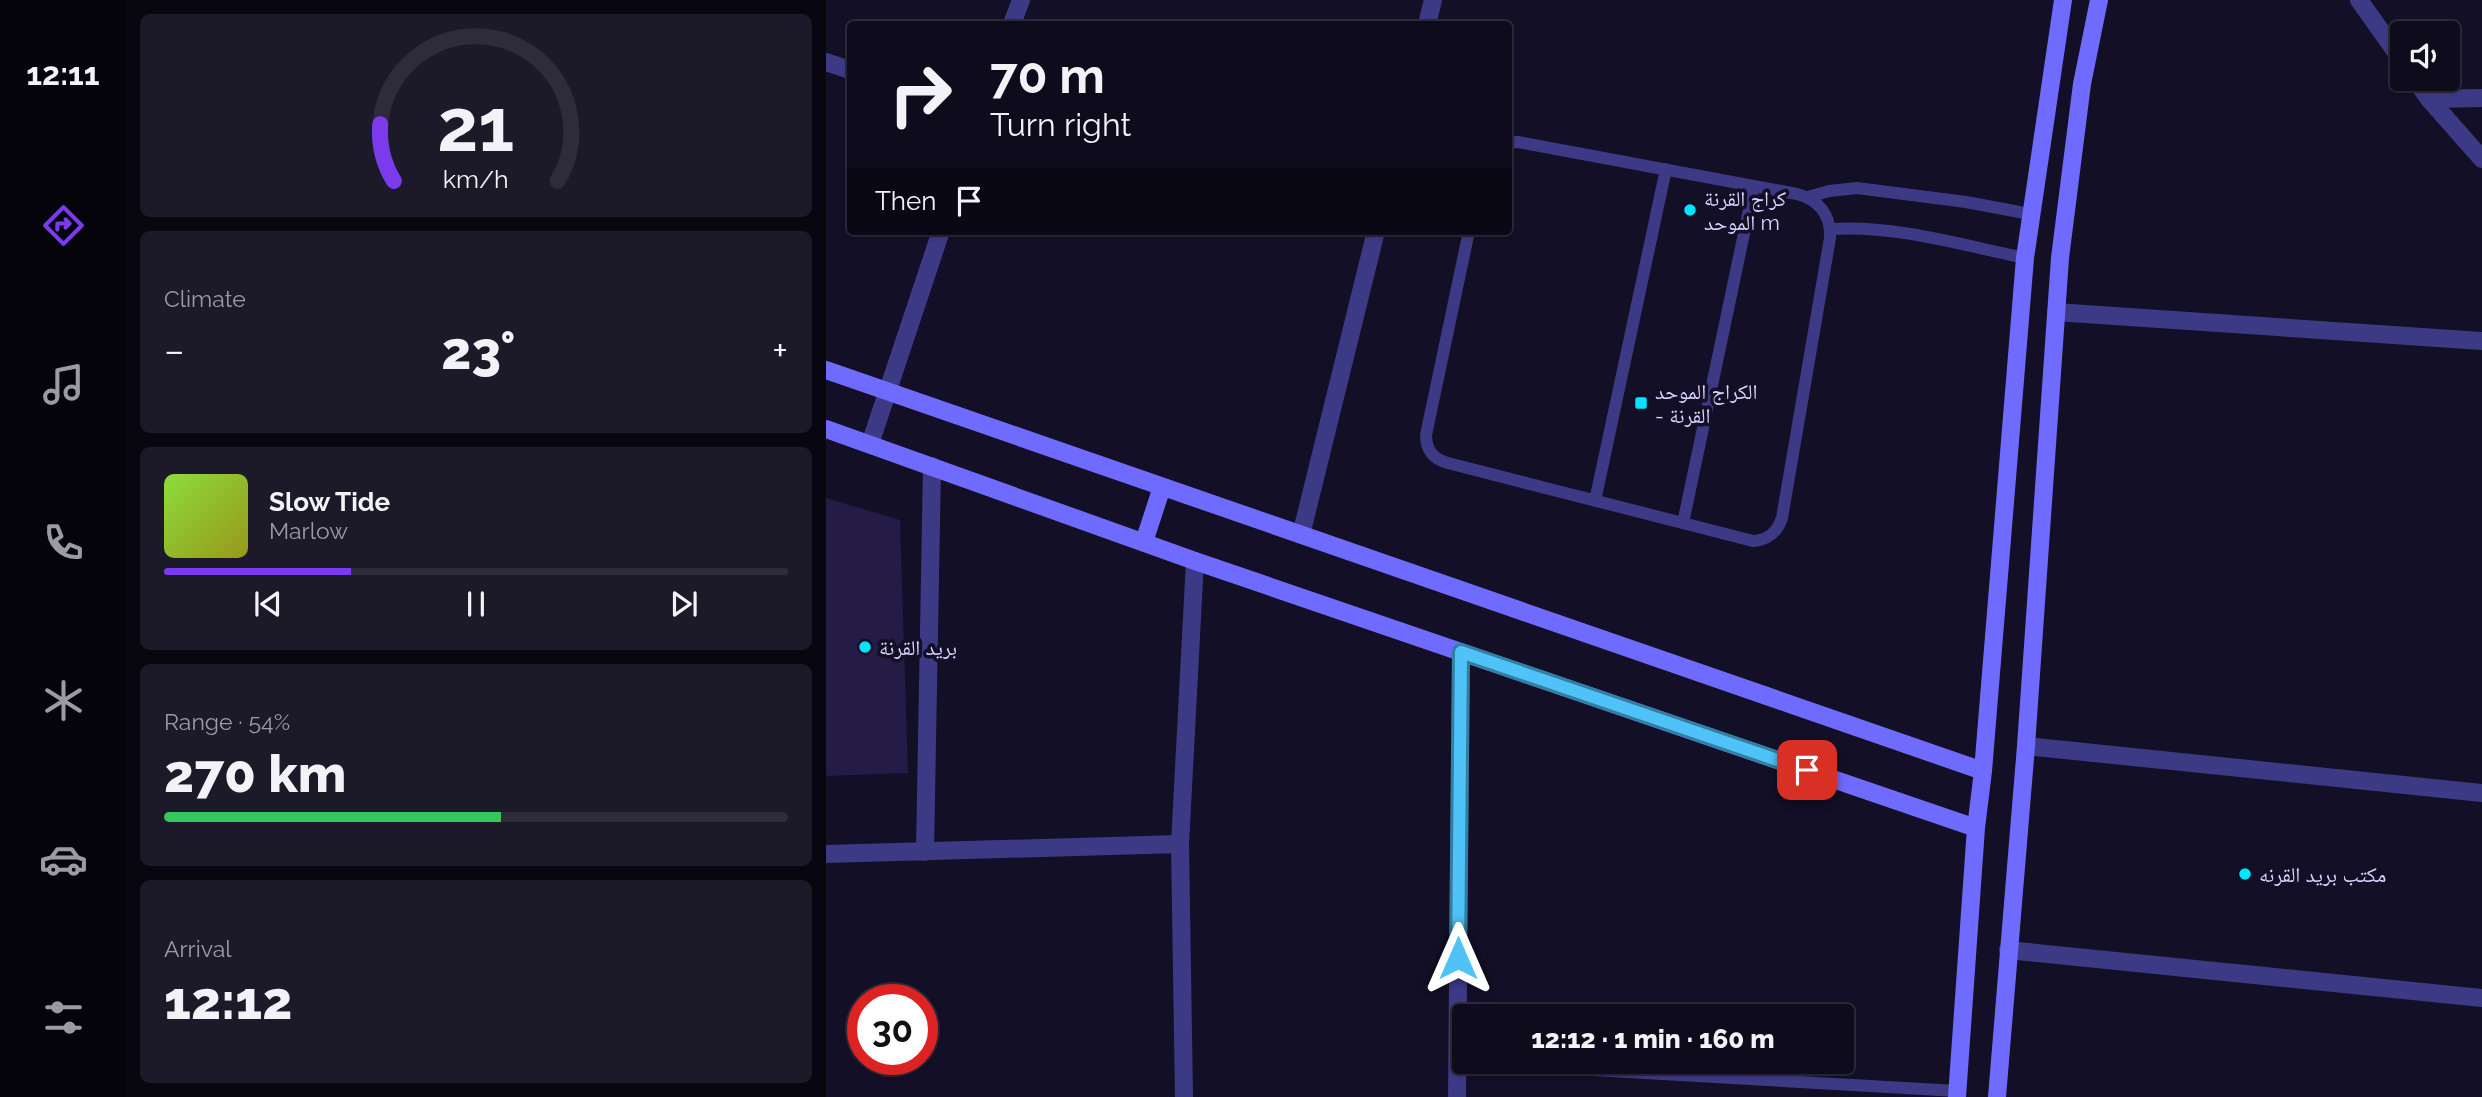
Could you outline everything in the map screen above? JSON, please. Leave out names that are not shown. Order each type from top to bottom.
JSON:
[{"type":"street","points":[[1013,21],[1021,0]]},
{"type":"street","points":[[1428,21],[1433,0]]},
{"type":"street","points":[[1957,1094],[1976,828],[2025,258],[2063,0]]},
{"type":"street","points":[[1997,1097],[2026,746],[2060,258],[2082,84],[2099,0]]},
{"type":"street","points":[[2359,0],[2390,44]]},
{"type":"street","points":[[826,62],[847,69]]},
{"type":"street","points":[[2423,91],[2482,159]]},
{"type":"street","points":[[2429,99],[2482,98]]},
{"type":"street","points":[[870,444],[940,235]]},
{"type":"street","points":[[1301,536],[1375,235]]},
{"type":"street","points":[[2056,312],[2482,341]]},
{"type":"street","points":[[826,370],[1983,771]]},
{"type":"street","points":[[826,429],[1195,561],[1976,828]]},
{"type":"street","points":[[925,852],[932,466]]},
{"type":"street","points":[[1144,542],[1162,487]]},
{"type":"street","points":[[1184,1097],[1180,844],[1195,561]]},
{"type":"street","points":[[1457,1097],[1461,652]]},
{"type":"street","points":[[2026,746],[2482,793]]},
{"type":"street","points":[[826,854],[1180,844]]},
{"type":"street","points":[[2008,950],[2482,998]]},
{"type":"lane","points":[[1512,142],[1808,197],[1829,191],[1857,188],[1966,202],[2030,214]]},
{"type":"lane","points":[[1595,501],[1666,169]]},
{"type":"lane","points":[[1683,523],[1754,186]]},
{"type":"lane","points":[[1468,235],[1426,435],[1429,451],[1441,461],[1753,541],[1770,537],[1780,526],[1831,229],[1824,210],[1808,197]]},
{"type":"lane","points":[[1831,229],[1889,230],[2025,258]]},
{"type":"lane","points":[[1650,1074],[1957,1094]]},
{"type":"building","name":"بريد القرنة","points":[[826,498],[900,520],[908,773],[826,776]]},
{"type":"place","name":"كراج القرنة الموحد m","points":[[1690,210]]},
{"type":"place","name":"الكراج الموحد - القرنة","points":[[1641,403]]},
{"type":"place","name":"بريد القرنة","points":[[865,647]]},
{"type":"place","name":"مكتب بريد القرنه","points":[[2245,874]]},
{"type":"route","points":[[1458,958],[1461,652],[1807,770]]}]
